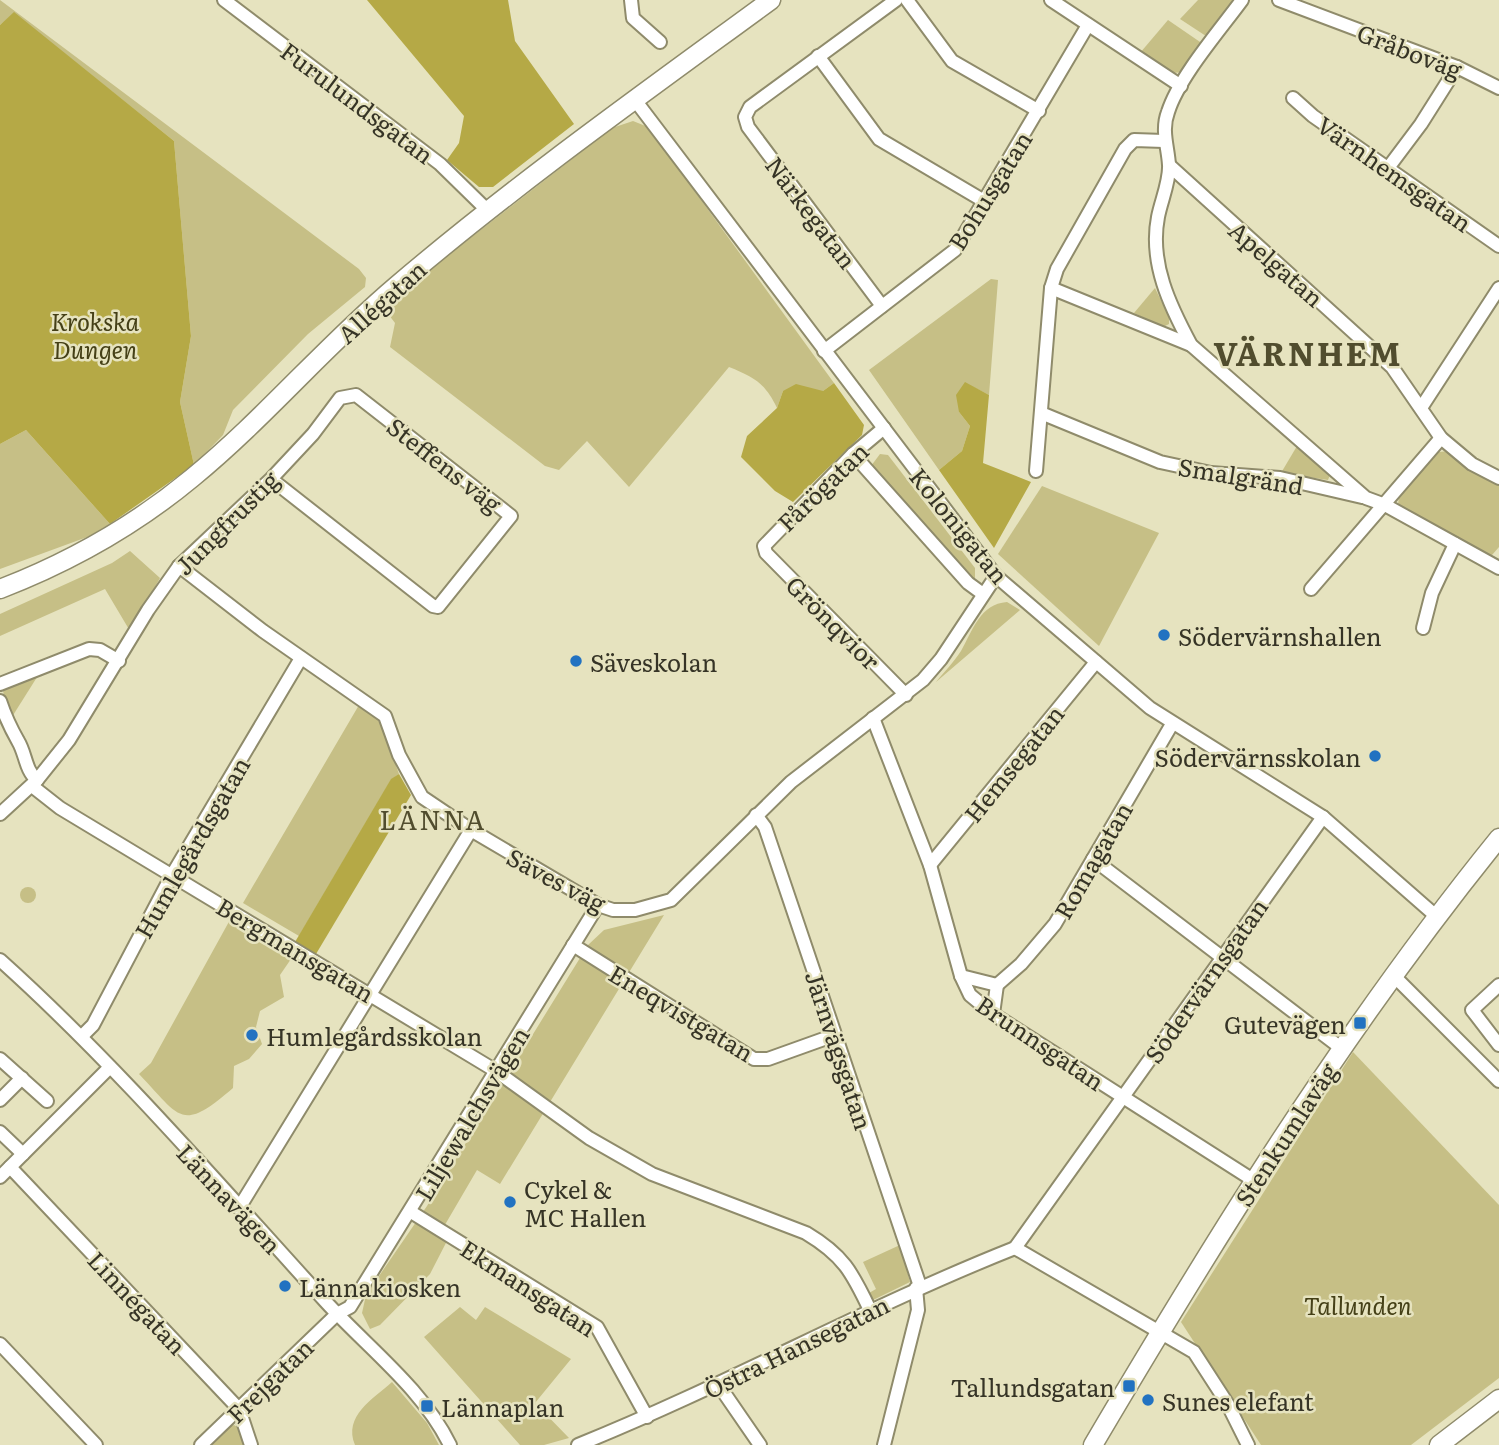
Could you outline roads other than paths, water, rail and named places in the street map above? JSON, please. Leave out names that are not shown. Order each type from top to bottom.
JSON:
[{"type":"street","name":"Furulundsgatan","points":[[225,0],[440,164],[487,210]]},
{"type":"street","points":[[896,0],[818,56],[879,139],[985,201]]},
{"type":"street","points":[[907,0],[952,61],[1039,111]]},
{"type":"street","points":[[1051,0],[1181,86]]},
{"type":"street","points":[[1191,345],[1174,313],[1156,251],[1157,220],[1170,166],[1164,141],[1167,113],[1181,86],[1242,0]]},
{"type":"street","name":"Gråboväg","points":[[1279,0],[1457,66],[1498,85]]},
{"type":"street","points":[[632,1],[633,18],[660,42]]},
{"type":"street","name":"Allégatan","points":[[0,589],[89,549],[169,496],[224,450],[369,309],[487,210],[764,2]]},
{"type":"street","name":"Bohusgatan","points":[[824,351],[955,250],[1088,25]]},
{"type":"street","name":"Närkegatan","points":[[818,56],[750,107],[745,117],[748,127],[882,306]]},
{"type":"street","points":[[1388,168],[1421,124],[1457,66]]},
{"type":"street","name":"Värnhemsgatan","points":[[1293,98],[1499,246]]},
{"type":"street","name":"Kolonigatan","points":[[635,100],[996,576],[1172,724],[1323,817],[1436,916]]},
{"type":"street","points":[[1036,471],[1051,288],[1057,269],[1125,149],[1134,140],[1164,141]]},
{"type":"street","name":"Apelgatan","points":[[1170,166],[1392,367],[1441,438],[1472,464],[1499,478]]},
{"type":"street","points":[[1051,288],[1191,345],[1366,498],[1385,505],[1499,568]]},
{"type":"street","points":[[1421,408],[1499,288]]},
{"type":"street","name":"Jungfrustig","points":[[0,814],[35,783],[69,740],[148,610],[179,566],[271,478],[313,434],[340,398],[347,394]]},
{"type":"street","name":"Steffens väg","points":[[271,478],[433,606],[438,607],[511,516],[356,395],[347,394]]},
{"type":"street","name":"Smalgränd","points":[[1041,413],[1160,462],[1212,473],[1280,478],[1366,498]]},
{"type":"street","name":"Fårögatan","points":[[764,546],[853,454],[884,428]]},
{"type":"street","points":[[1311,589],[1441,438]]},
{"type":"street","points":[[853,454],[968,583],[983,594]]},
{"type":"street","points":[[1423,628],[1432,593],[1455,544]]},
{"type":"street","name":"Grönqvior","points":[[764,546],[766,552],[906,695]]},
{"type":"street","name":"Säves väg","points":[[179,566],[301,658],[366,700],[385,716],[399,755],[422,797],[471,830],[598,905],[613,910],[635,910],[671,900],[756,815],[822,755],[906,695],[941,659],[996,576]]},
{"type":"street","points":[[0,684],[89,649],[100,650],[119,661]]},
{"type":"street","name":"Humlegårdsgatan","points":[[82,1036],[93,1025],[172,874],[301,658]]},
{"type":"street","name":"Hemsegatan","points":[[930,865],[1096,662]]},
{"type":"street","points":[[0,701],[6,736],[18,740],[35,783]]},
{"type":"street","name":"Brunnsgatan","points":[[873,718],[930,865],[961,976],[970,995],[993,1014],[1253,1180]]},
{"type":"street","name":"Romagatan","points":[[997,985],[1021,964],[1055,924],[1172,724]]},
{"type":"street","name":"Bergmansgatan","points":[[35,783],[60,808],[496,1071],[589,1138],[652,1174],[806,1233],[822,1242],[848,1265],[870,1310]]},
{"type":"street","name":"Järnvägsgatan","points":[[756,815],[765,827],[918,1287],[918,1310],[884,1445]]},
{"type":"street","name":"Södervärnsgatan","points":[[1015,1248],[1323,817]]},
{"type":"street","points":[[239,1208],[471,830]]},
{"type":"street","name":"Stenkumlaväg","points":[[1093,1445],[1253,1180],[1341,1048],[1436,916],[1499,838]]},
{"type":"street","points":[[1093,859],[1223,955],[1341,1048]]},
{"type":"street","name":"Liljewalchsvägen","points":[[337,1314],[351,1307],[598,905]]},
{"type":"street","name":"Eneqvistgatan","points":[[573,945],[754,1059],[768,1059],[835,1035]]},
{"type":"street","name":"Lännavägen","points":[[0,960],[82,1036],[337,1314],[427,1406],[450,1445]]},
{"type":"street","points":[[961,976],[997,985],[993,1014]]},
{"type":"street","points":[[1394,976],[1499,1081]]},
{"type":"street","points":[[1499,985],[1472,1010],[1499,1045]]},
{"type":"street","points":[[0,1059],[47,1101]]},
{"type":"street","points":[[0,1177],[110,1067]]},
{"type":"street","points":[[0,1100],[22,1078]]},
{"type":"street","points":[[0,1132],[23,1154]]},
{"type":"street","name":"Linnégatan","points":[[10,1167],[239,1409],[251,1445]]},
{"type":"street","name":"Ekmansgatan","points":[[411,1212],[597,1327],[647,1417]]},
{"type":"street","points":[[1015,1248],[1194,1352],[1227,1403],[1248,1445]]},
{"type":"street","name":"Östra Hansegatan","points":[[578,1445],[647,1417],[918,1287],[1015,1248]]},
{"type":"street","name":"Frejgatan","points":[[201,1445],[337,1314]]},
{"type":"street","points":[[0,1344],[96,1445]]},
{"type":"street","points":[[718,1384],[760,1445]]},
{"type":"street","points":[[1439,1445],[1499,1399]]},
{"type":"place","name":"Södervärnshallen","points":[[1164,635]]},
{"type":"place","name":"Säveskolan","points":[[576,661]]},
{"type":"place","name":"Södervärnsskolan","points":[[1375,756]]},
{"type":"place","name":"Gutevägen","points":[[1360,1023]]},
{"type":"place","name":"Humlegårdsskolan","points":[[252,1035]]},
{"type":"place","name":"Cykel & MC Hallen","points":[[510,1202]]},
{"type":"place","name":"Lännakiosken","points":[[285,1286]]},
{"type":"place","name":"Tallundsgatan","points":[[1129,1386]]},
{"type":"place","name":"Sunes elefant","points":[[1148,1400]]},
{"type":"place","name":"Lännaplan","points":[[427,1406]]},
{"type":"district","name":"VÄRNHEM","points":[[1308,352]]},
{"type":"district","name":"LÄNNA","points":[[433,818]]},
{"type":"park label","name":"Krokska Dungen","points":[[95,334]]},
{"type":"park label","name":"Tallunden","points":[[1358,1304]]}]
